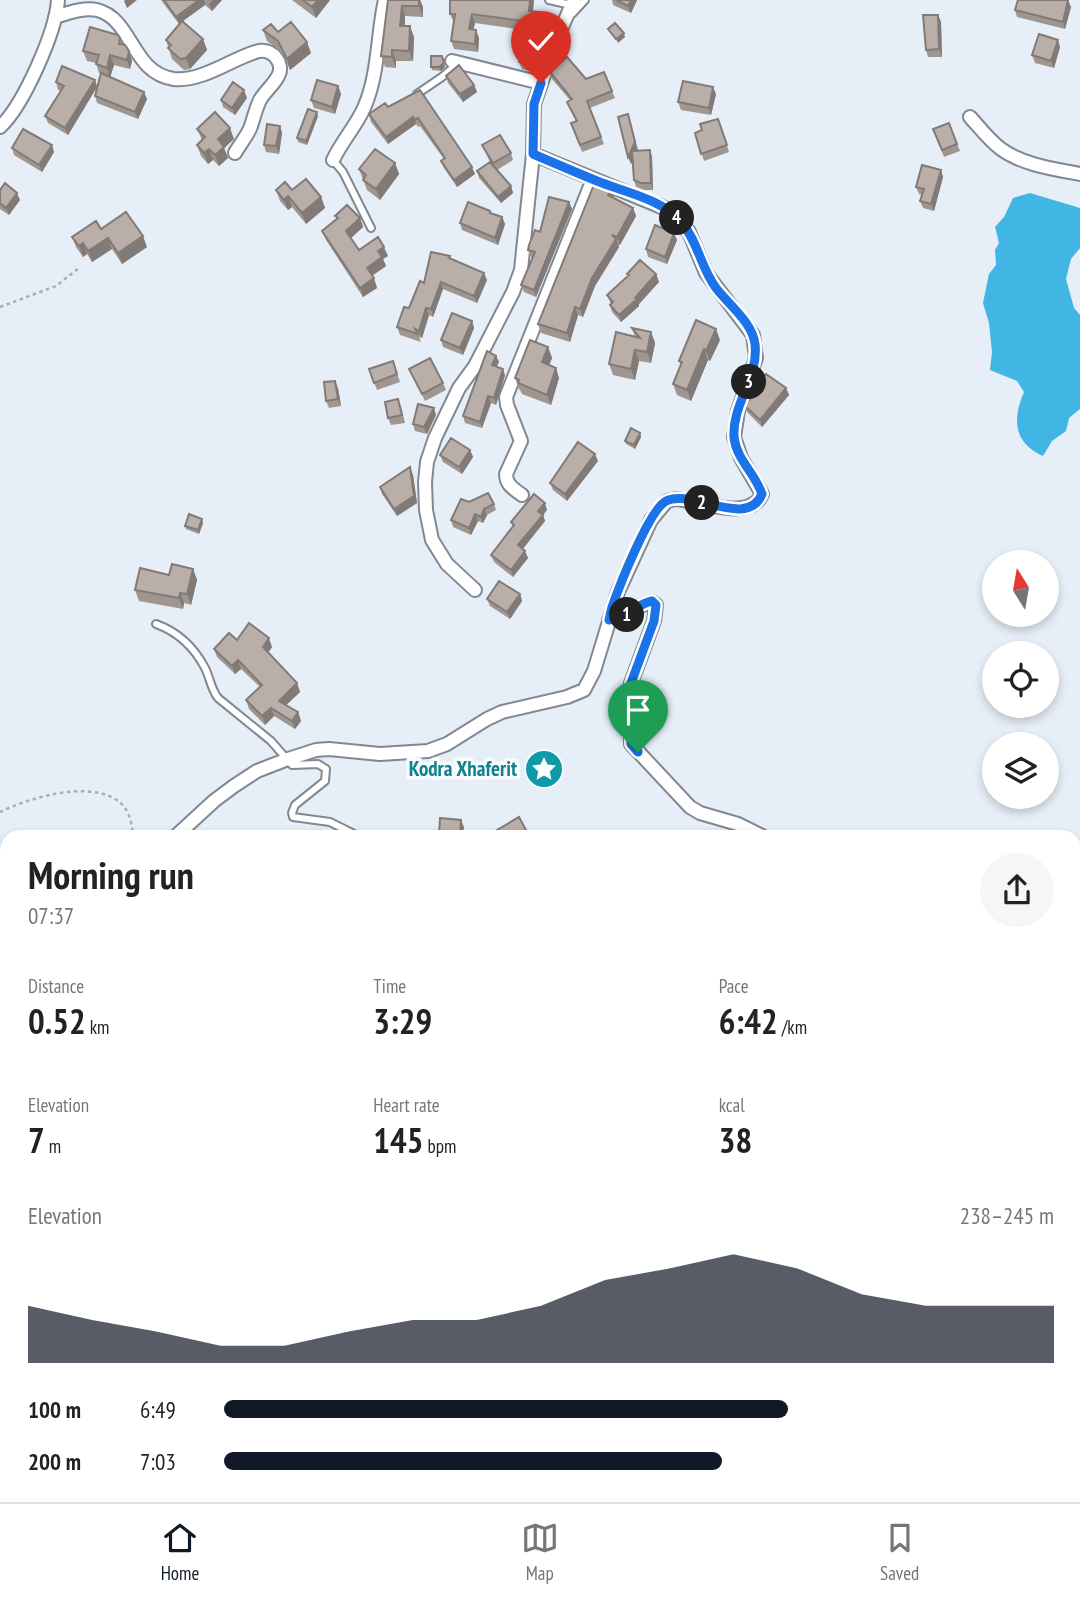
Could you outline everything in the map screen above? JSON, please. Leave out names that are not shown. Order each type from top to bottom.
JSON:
[{"type":"street","points":[[0,127],[16,109],[28,86],[55,17],[58,0]]},
{"type":"street","points":[[334,160],[363,109],[371,86],[385,0]]},
{"type":"street","points":[[475,590],[447,564],[432,540],[426,510],[427,462],[459,388],[475,366],[513,292],[521,270],[533,154],[534,104],[573,3]]},
{"type":"street","points":[[55,17],[87,10],[97,10],[109,15],[123,29],[137,55],[148,67],[171,79],[183,79],[220,69],[261,51],[270,52],[280,65],[279,75],[260,100],[251,129],[235,153]]},
{"type":"street","points":[[455,62],[541,83]]},
{"type":"street","points":[[970,117],[1001,149],[1050,169],[1080,174]]},
{"type":"street","points":[[183,830],[234,786],[257,771],[288,759],[316,750],[329,749],[380,754],[428,751],[447,744],[502,712],[584,690],[594,671],[618,592],[650,520],[667,501],[690,500],[737,509],[754,506],[762,494],[741,458],[734,437],[738,411],[756,358],[753,335],[706,273],[698,248],[680,220],[669,210],[533,154]]},
{"type":"street","points":[[522,495],[509,486],[506,479],[521,440],[506,405],[506,397],[593,179]]},
{"type":"street","points":[[609,620],[628,615],[644,603],[652,601],[656,605],[654,621],[631,683],[631,744],[690,807],[750,830]]},
{"type":"lane","points":[[549,0],[573,3]]},
{"type":"lane","points":[[565,19],[585,0]]},
{"type":"lane","points":[[416,94],[442,77],[455,62]]},
{"type":"lane","points":[[334,160],[343,172],[371,229]]},
{"type":"lane","points":[[156,624],[171,629],[184,640],[205,667],[212,690],[218,698],[271,741],[292,765],[318,764],[326,769],[325,781],[295,805],[293,817],[330,822],[346,830]]},
{"type":"path","points":[[0,307],[56,286],[79,268]]},
{"type":"path","points":[[0,812],[36,796],[92,792],[116,799],[125,807],[132,830]]},
{"type":"water","points":[[1030,193],[1080,208],[1080,248],[1071,259],[1066,279],[1074,308],[1080,315],[1080,409],[1069,418],[1066,431],[1052,441],[1043,456],[1026,444],[1018,430],[1018,412],[1024,392],[1017,381],[990,370],[992,352],[989,323],[983,303],[989,274],[996,265],[995,250],[999,243],[995,227],[1004,217],[1013,198]]},
{"type":"building","points":[[164,0],[199,0],[176,17]]},
{"type":"building","points":[[303,0],[318,0],[312,7]]},
{"type":"building","points":[[388,0],[419,0],[419,6],[402,6],[400,26],[410,26],[409,51],[392,50],[392,57],[381,56]]},
{"type":"building","points":[[450,0],[530,0],[529,11],[538,12],[536,23],[472,14],[469,29],[476,30],[475,44],[451,41],[455,14],[450,14]]},
{"type":"building","points":[[616,0],[631,0],[628,6]]},
{"type":"building","points":[[1018,0],[1068,0],[1063,22],[1015,10]]},
{"type":"building","points":[[923,15],[938,15],[939,49],[926,50]]},
{"type":"building","points":[[182,21],[203,39],[186,58],[180,59],[168,48],[171,45],[166,40]]},
{"type":"building","points":[[291,22],[307,42],[287,59],[278,41],[263,30],[271,24],[278,32]]},
{"type":"building","points":[[615,23],[624,33],[616,39],[608,29]]},
{"type":"building","points":[[90,27],[118,35],[119,44],[125,45],[129,51],[127,60],[110,55],[107,68],[96,64],[99,55],[83,51]]},
{"type":"building","points":[[1039,34],[1058,40],[1051,61],[1032,55]]},
{"type":"building","points":[[524,41],[540,44],[533,65],[519,62]]},
{"type":"building","points":[[431,56],[442,56],[444,63],[439,67],[431,67]]},
{"type":"building","points":[[567,57],[586,79],[604,72],[612,91],[587,101],[601,137],[580,145],[571,123],[577,121],[567,102],[572,99],[550,72]]},
{"type":"building","points":[[459,65],[474,85],[460,94],[446,76]]},
{"type":"building","points":[[62,66],[95,80],[65,128],[45,116],[64,86],[56,82]]},
{"type":"building","points":[[101,73],[144,92],[135,112],[95,96]]},
{"type":"building","points":[[317,80],[338,86],[332,107],[311,100]]},
{"type":"building","points":[[683,81],[713,87],[709,108],[678,102]]},
{"type":"building","points":[[233,82],[244,90],[232,108],[221,100]]},
{"type":"building","points":[[420,90],[472,167],[454,180],[441,161],[445,158],[418,118],[415,120],[413,117],[386,137],[369,114],[385,103],[388,107]]},
{"type":"building","points":[[308,109],[317,112],[306,141],[297,138]]},
{"type":"building","points":[[215,112],[230,128],[218,139],[224,147],[215,155],[209,149],[204,153],[197,145],[205,137],[197,129]]},
{"type":"building","points":[[628,114],[635,142],[628,157],[618,117]]},
{"type":"building","points":[[718,119],[727,145],[701,154],[695,133],[702,130],[700,124]]},
{"type":"building","points":[[949,123],[957,144],[942,150],[933,129]]},
{"type":"building","points":[[267,124],[280,126],[276,146],[264,145]]},
{"type":"building","points":[[23,129],[52,145],[39,165],[12,148]]},
{"type":"building","points":[[500,135],[511,153],[493,163],[482,145]]},
{"type":"building","points":[[375,149],[395,163],[376,189],[363,180],[366,175],[359,169]]},
{"type":"building","points":[[650,150],[651,183],[641,183],[634,180],[632,151]]},
{"type":"building","points":[[490,162],[511,186],[498,197],[477,171]]},
{"type":"building","points":[[922,165],[941,170],[931,204],[920,201],[924,189],[916,187]]},
{"type":"building","points":[[306,179],[321,197],[302,213],[288,196],[284,200],[276,190],[285,182],[292,190]]},
{"type":"building","points":[[595,182],[611,189],[608,195],[633,208],[617,237],[612,235],[616,239],[592,278],[580,309],[575,307],[567,333],[538,324]]},
{"type":"building","points":[[5,183],[17,193],[6,208],[0,203],[0,190]]},
{"type":"building","points":[[549,197],[569,202],[534,290],[521,285],[535,252],[528,250],[529,245],[535,230],[540,232]]},
{"type":"building","points":[[468,202],[502,217],[495,238],[460,223]]},
{"type":"building","points":[[347,205],[360,218],[346,231],[359,250],[378,237],[384,247],[378,251],[382,257],[367,268],[374,278],[360,288],[322,231],[338,218],[335,216]]},
{"type":"building","points":[[126,212],[143,236],[118,253],[108,238],[88,251],[83,243],[79,246],[72,237],[96,221],[101,229]]},
{"type":"building","points":[[655,225],[674,233],[665,257],[646,249]]},
{"type":"building","points":[[431,252],[450,256],[449,258],[484,273],[474,296],[441,282],[431,309],[426,308],[419,331],[415,329],[418,334],[397,327],[404,307],[409,308],[420,281],[424,283]]},
{"type":"building","points":[[640,260],[656,274],[635,298],[637,299],[619,315],[610,305],[613,302],[607,295],[629,275],[627,274]]},
{"type":"building","points":[[452,313],[472,321],[460,348],[441,340]]},
{"type":"building","points":[[696,320],[716,329],[706,351],[704,349],[687,390],[673,384],[682,362],[679,361]]},
{"type":"building","points":[[632,328],[651,332],[647,352],[635,350],[631,369],[609,364],[616,332],[640,338]]},
{"type":"building","points":[[530,340],[548,347],[542,362],[556,368],[547,395],[518,383],[519,380],[515,378]]},
{"type":"building","points":[[487,351],[496,356],[492,365],[503,369],[494,398],[488,396],[480,422],[463,416]]},
{"type":"building","points":[[430,358],[443,383],[422,394],[409,369]]},
{"type":"building","points":[[393,361],[397,374],[374,383],[369,369]]},
{"type":"building","points":[[766,374],[786,388],[760,420],[744,405],[756,393],[754,391]]},
{"type":"building","points":[[335,381],[338,399],[326,401],[324,382]]},
{"type":"building","points":[[398,399],[402,415],[388,418],[385,402]]},
{"type":"building","points":[[418,404],[434,408],[424,427],[413,424]]},
{"type":"building","points":[[631,428],[640,433],[634,445],[625,441]]},
{"type":"building","points":[[451,438],[470,450],[459,467],[440,455]]},
{"type":"building","points":[[578,442],[595,454],[565,494],[550,483]]},
{"type":"building","points":[[410,467],[414,496],[394,509],[380,487]]},
{"type":"building","points":[[488,493],[494,504],[484,509],[481,517],[475,514],[469,528],[451,520],[461,499],[469,502]]},
{"type":"building","points":[[534,494],[545,503],[538,511],[543,515],[518,545],[525,551],[511,570],[491,555],[514,525],[511,522]]},
{"type":"building","points":[[189,514],[202,519],[198,530],[185,526]]},
{"type":"building","points":[[172,564],[193,569],[187,594],[180,593],[179,598],[135,590],[140,568],[169,575]]},
{"type":"building","points":[[499,581],[520,594],[507,612],[487,599]]},
{"type":"building","points":[[249,623],[269,638],[263,647],[297,683],[279,701],[298,712],[292,721],[271,708],[262,716],[246,700],[262,685],[238,660],[232,666],[214,649],[229,633],[237,640]]},
{"type":"building","points":[[519,817],[526,830],[497,830]]},
{"type":"building","points":[[440,818],[461,820],[460,830],[439,830]]},
{"type":"place","name":"Kodra Xhaferit","points":[[544,769]]},
{"type":"route","points":[[541,83],[534,104],[533,154],[669,210],[689,232],[698,248],[706,273],[742,318],[755,343],[756,358],[738,411],[734,437],[741,458],[759,486],[762,494],[760,500],[754,506],[737,509],[690,500],[667,501],[650,520],[612,607],[609,620],[628,615],[644,603],[652,601],[656,605],[654,621],[631,683],[631,744],[638,752]]}]
